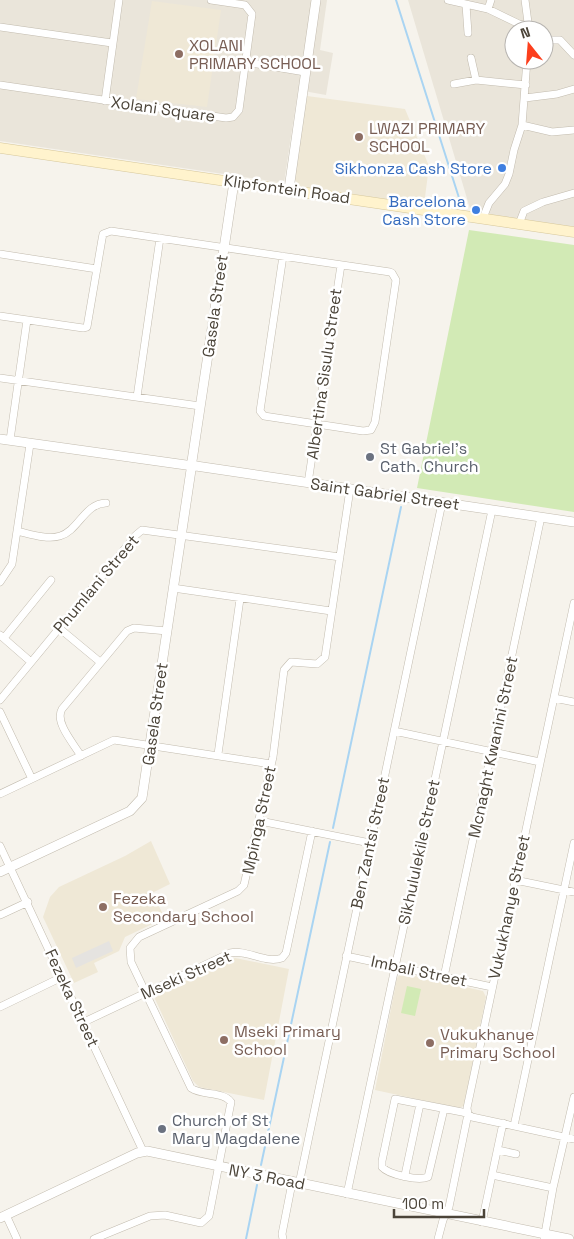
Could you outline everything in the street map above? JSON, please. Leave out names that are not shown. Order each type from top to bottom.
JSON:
[{"type":"main road","name":"Klipfontein Road","points":[[0,148],[574,232]]},
{"type":"street","points":[[105,101],[119,0]]},
{"type":"street","name":"Xolani Square","points":[[0,85],[231,118],[239,111],[252,16],[251,9],[243,5],[211,0]]},
{"type":"street","points":[[289,189],[316,0]]},
{"type":"street","points":[[448,0],[488,9],[511,20]]},
{"type":"street","points":[[488,9],[491,0]]},
{"type":"street","points":[[525,0],[528,20]]},
{"type":"street","points":[[466,5],[468,33]]},
{"type":"street","points":[[0,27],[112,43]]},
{"type":"street","points":[[554,40],[560,40],[574,55]]},
{"type":"street","points":[[471,58],[476,80]]},
{"type":"street","points":[[246,62],[305,72]]},
{"type":"street","points":[[483,218],[489,203],[508,179],[522,125],[527,70]]},
{"type":"street","points":[[454,84],[476,80],[526,85]]},
{"type":"street","points":[[525,98],[557,94],[574,89]]},
{"type":"street","points":[[522,125],[552,132],[574,130]]},
{"type":"street","name":"Gasela Street","points":[[0,872],[130,811],[138,803],[144,792],[234,182]]},
{"type":"street","points":[[519,224],[524,210],[542,202],[574,193]]},
{"type":"street","points":[[0,316],[87,327],[102,236],[108,231],[224,247],[282,256],[340,265],[395,274],[395,290],[375,422],[371,430],[363,431],[264,416],[260,411],[282,256]]},
{"type":"street","points":[[137,397],[160,238]]},
{"type":"street","points":[[0,254],[97,269]]},
{"type":"street","name":"Albertina Sisulu Street","points":[[308,483],[340,265]]},
{"type":"street","points":[[10,440],[27,320]]},
{"type":"street","points":[[0,378],[200,406]]},
{"type":"street","name":"Saint Gabriel Street","points":[[0,439],[191,465],[574,522]]},
{"type":"street","points":[[0,582],[12,564],[30,444]]},
{"type":"street","name":"Mpinga Street","points":[[94,1239],[150,1216],[165,1215],[205,1222],[209,1216],[231,1102],[225,1097],[197,1092],[191,1088],[130,959],[132,944],[139,937],[243,887],[260,821],[271,764],[284,670],[291,662],[314,664],[324,660],[350,489]]},
{"type":"street","points":[[17,531],[59,537],[69,531],[96,505],[106,503]]},
{"type":"street","name":"Ben Zantsi Street","points":[[283,1239],[282,1234],[296,1183],[346,956],[442,503]]},
{"type":"street","name":"Sikhululekile Street","points":[[347,1194],[492,510]]},
{"type":"street","name":"Mcnaght Kwanini Street","points":[[444,977],[541,517]]},
{"type":"street","name":"Phumlani Street","points":[[0,700],[139,532],[145,529],[340,557]]},
{"type":"street","points":[[31,662],[2,637],[51,580]]},
{"type":"street","points":[[174,588],[331,611]]},
{"type":"street","points":[[218,754],[240,599]]},
{"type":"street","name":"Vukukhanye Street","points":[[438,1239],[446,1215],[468,1114],[468,1103],[492,987],[574,603]]},
{"type":"street","points":[[59,628],[100,662]]},
{"type":"street","points":[[81,756],[61,722],[60,715],[100,662],[130,629],[167,631]]},
{"type":"street","points":[[554,698],[574,702]]},
{"type":"street","points":[[0,712],[32,779]]},
{"type":"street","points":[[394,731],[540,762]]},
{"type":"street","points":[[0,794],[114,740],[218,754],[271,764]]},
{"type":"street","points":[[260,821],[370,844]]},
{"type":"street","name":"Mseki Street","points":[[84,1022],[230,953],[238,952],[275,960],[284,956],[312,831]]},
{"type":"street","points":[[514,1126],[574,843]]},
{"type":"street","name":"Fezeka Street","points":[[0,846],[28,902],[143,1152]]},
{"type":"street","points":[[515,880],[574,892]]},
{"type":"street","points":[[0,915],[28,902]]},
{"type":"street","name":"Imbali Street","points":[[346,956],[492,987]]},
{"type":"street","points":[[0,1007],[62,977]]},
{"type":"street","points":[[544,1237],[574,1097]]},
{"type":"street","points":[[444,1109],[431,1173],[428,1177],[422,1179],[384,1170],[382,1161],[396,1099],[420,1104],[444,1109],[468,1114],[574,1139]]},
{"type":"street","points":[[405,1175],[420,1104]]},
{"type":"street","points":[[482,1222],[503,1123]]},
{"type":"street","points":[[498,1150],[516,1154]]},
{"type":"street","points":[[17,1239],[3,1216],[143,1152]]},
{"type":"street","name":"NY 3 Road","points":[[143,1152],[482,1222],[544,1237],[569,1239]]},
{"type":"street","points":[[492,1175],[553,1188]]},
{"type":"shaded area","points":[[0,0],[327,0],[320,50],[333,53],[326,95],[298,90],[284,183],[0,141]]},
{"type":"shaded area","points":[[408,0],[574,0],[574,227],[471,212]]},
{"type":"shaded area","name":"XOLANI PRIMARY SCHOOL","points":[[152,1],[221,10],[207,107],[136,99]]},
{"type":"shaded area","name":"LWAZI PRIMARY SCHOOL","points":[[307,96],[405,109],[429,166],[424,205],[299,186],[294,178]]},
{"type":"shaded area","name":"Fezeka Secondary School","points":[[151,841],[170,884],[152,893],[165,918],[125,937],[119,951],[94,963],[98,972],[74,983],[43,917],[50,897],[59,887],[125,856]]},
{"type":"shaded area","points":[[109,941],[113,951],[76,968],[72,958]]},
{"type":"shaded area","name":"Mseki Primary School","points":[[235,958],[289,969],[264,1100],[199,1087],[193,1081],[155,999],[156,995]]},
{"type":"shaded area","name":"Vukukhanye Primary School","points":[[401,973],[483,991],[486,997],[464,1106],[458,1108],[375,1090],[397,978]]},
{"type":"green space","points":[[469,230],[574,245],[574,512],[417,488]]},
{"type":"green space","points":[[407,986],[421,989],[415,1016],[401,1013]]},
{"type":"waterway","points":[[396,0],[460,201]]},
{"type":"waterway","points":[[333,828],[401,507]]},
{"type":"waterway","points":[[261,1165],[330,842]]},
{"type":"waterway","points":[[246,1239],[257,1185]]},
{"type":"place","name":"XOLANI PRIMARY SCHOOL","points":[[179,54]]},
{"type":"place","name":"LWAZI PRIMARY SCHOOL","points":[[359,137]]},
{"type":"place","name":"Sikhonza Cash Store","points":[[502,168]]},
{"type":"place","name":"Barcelona Cash Store","points":[[476,210]]},
{"type":"place","name":"St Gabriel's Cath. Church","points":[[370,457]]},
{"type":"place","name":"Fezeka Secondary School","points":[[103,907]]},
{"type":"place","name":"Mseki Primary School","points":[[224,1040]]},
{"type":"place","name":"Vukukhanye Primary School","points":[[430,1043]]},
{"type":"place","name":"Church of St Mary Magdalene","points":[[162,1129]]}]
